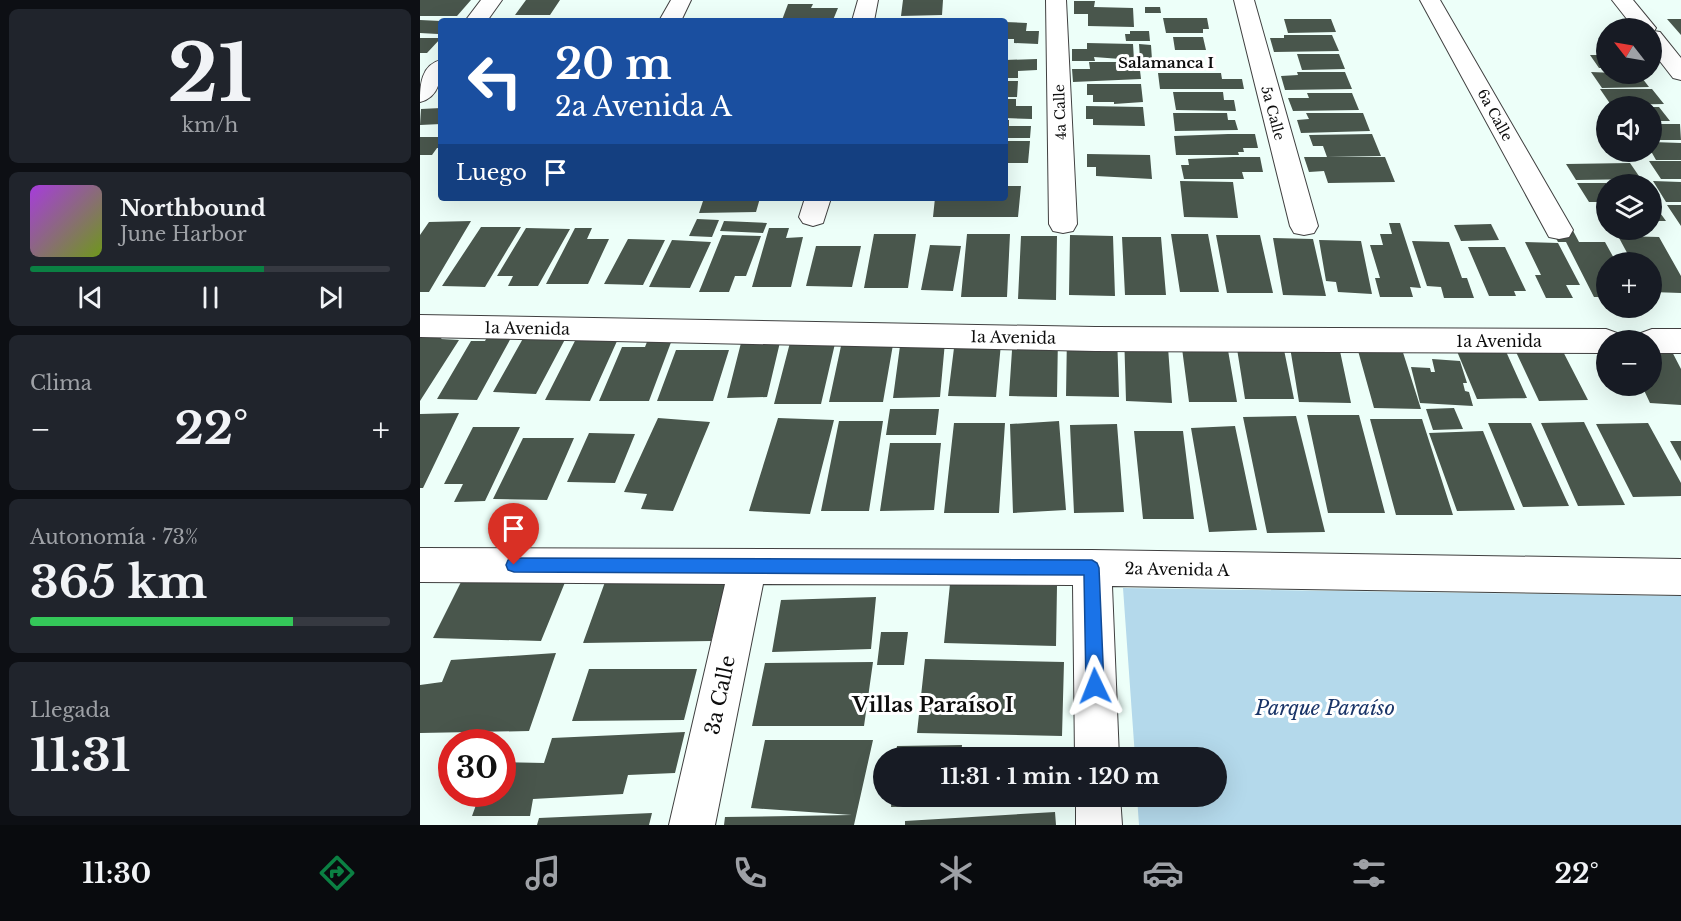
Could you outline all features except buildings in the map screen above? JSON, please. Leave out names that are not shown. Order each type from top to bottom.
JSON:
[{"type":"street","points":[[478,18],[492,0]]},
{"type":"street","points":[[672,18],[681,0]]},
{"type":"street","points":[[864,18],[868,0]]},
{"type":"street","name":"4a Calle","points":[[1056,0],[1063,224]]},
{"type":"street","name":"5a Calle","points":[[1244,0],[1304,226]]},
{"type":"street","name":"6a Calle","points":[[1431,0],[1559,230]]},
{"type":"street","points":[[1622,0],[1637,18]]},
{"type":"street","points":[[1662,49],[1681,73]]},
{"type":"street","points":[[420,95],[438,72]]},
{"type":"street","name":"1a Avenida","points":[[420,326],[1095,339],[1596,341]]},
{"type":"street","points":[[1662,341],[1681,341]]},
{"type":"street","name":"2a Avenida A","points":[[420,565],[1092,568],[1681,577]]},
{"type":"street","name":"3a Calle","points":[[692,825],[748,566]]},
{"type":"street","points":[[1092,568],[1097,747]]},
{"type":"street","points":[[1098,807],[1099,825]]},
{"type":"green space","name":"Parque Paraíso","points":[[1123,588],[1681,596],[1681,825],[1139,825],[1138,807],[1227,807],[1227,747],[1134,747]]},
{"type":"district","name":"Salamanca I","points":[[1166,62]]},
{"type":"district","name":"Villas Paraíso I","points":[[933,705]]},
{"type":"route","points":[[514,565],[1092,568],[1095,686]]}]
